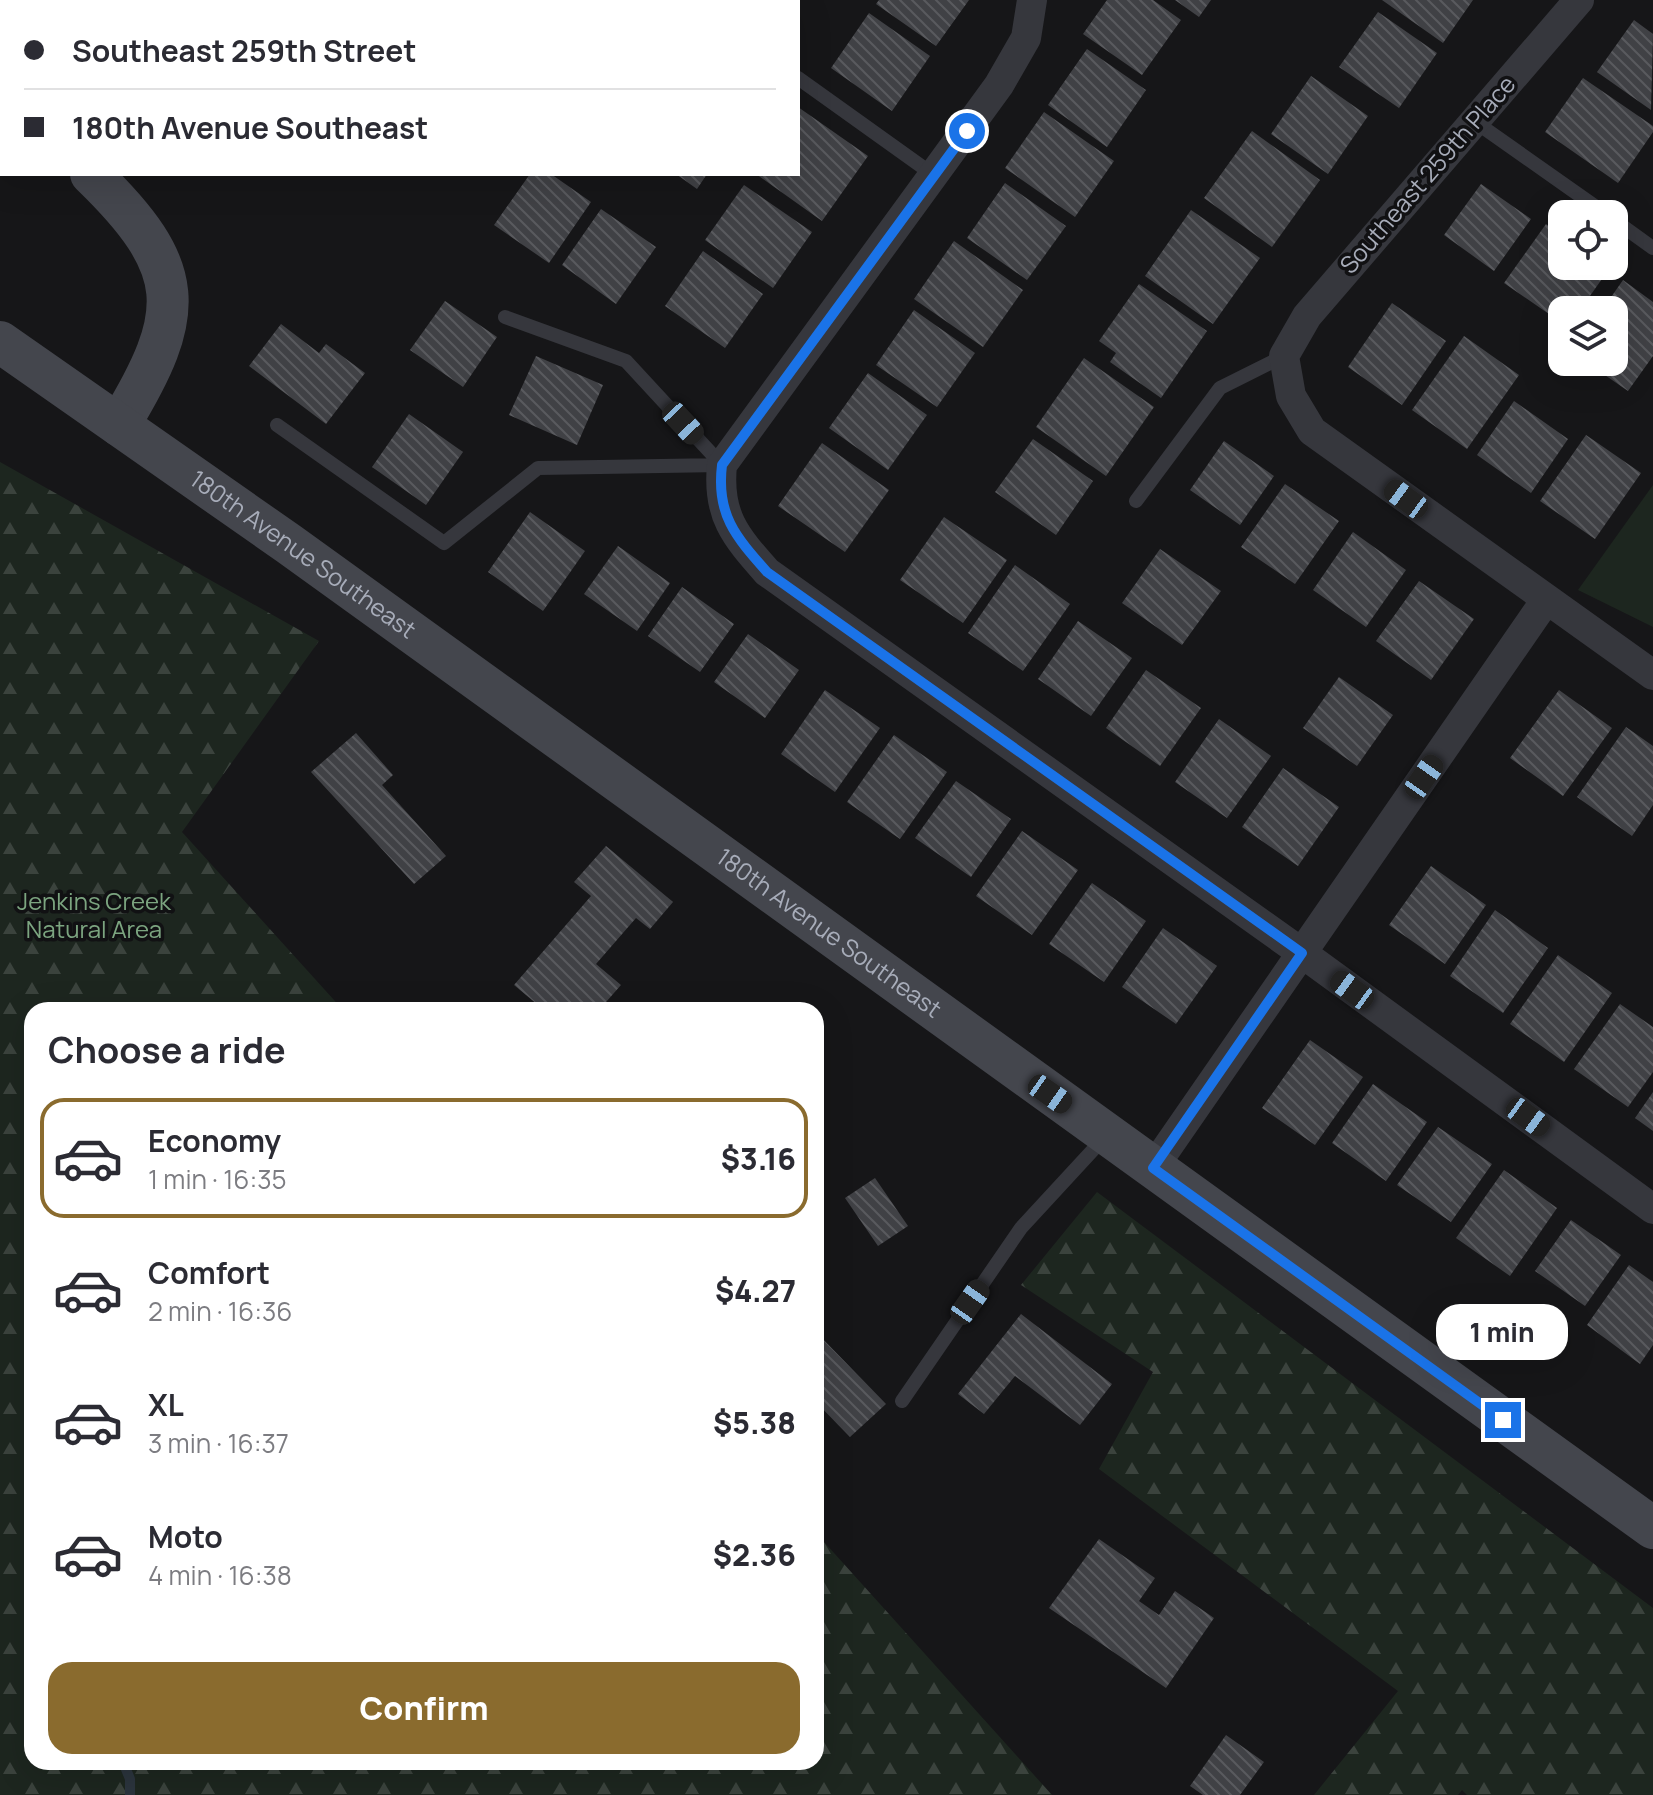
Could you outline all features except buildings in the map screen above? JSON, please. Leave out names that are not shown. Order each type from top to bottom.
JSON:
[{"type":"street","points":[[1032,0],[1026,38],[1012,63],[935,176],[722,465],[719,491],[724,512],[735,533],[767,572],[1302,953],[1653,1209]]},
{"type":"street","name":"Southeast 259th Place","points":[[1284,356],[1307,316],[1579,0]]},
{"type":"street","points":[[93,176],[141,227],[168,284],[161,346],[149,377],[119,425]]},
{"type":"street","name":"180th Avenue Southeast","points":[[0,342],[1653,1528]]},
{"type":"street","points":[[1284,356],[1291,396],[1312,431],[1653,675]]},
{"type":"street","points":[[1153,1168],[1546,600]]},
{"type":"lane","points":[[800,79],[935,176]]},
{"type":"lane","points":[[1474,121],[1586,200]]},
{"type":"lane","points":[[1628,230],[1653,248]]},
{"type":"lane","points":[[505,317],[626,361],[722,465]]},
{"type":"lane","points":[[1136,501],[1220,388],[1284,356]]},
{"type":"lane","points":[[277,425],[444,543],[538,468],[722,465]]},
{"type":"lane","points":[[902,1401],[1021,1228],[1108,1135]]},
{"type":"green space","name":"Jenkins Creek Natural Area","points":[[0,462],[319,641],[182,832],[336,1002],[24,1002],[24,1770],[824,1770],[824,1542],[1052,1795],[0,1795]]},
{"type":"green space","points":[[1653,485],[1653,627],[1578,590]]},
{"type":"green space","points":[[1097,1192],[1653,1608],[1653,1795],[1467,1795],[1462,1790],[1458,1795],[1314,1795],[1398,1691],[1099,1469],[1153,1372],[1021,1285]]},
{"type":"waterway","points":[[126,1770],[130,1795]]},
{"type":"route","points":[[967,131],[722,465],[719,491],[724,512],[735,533],[767,572],[1302,953],[1153,1168],[1503,1420]]}]
